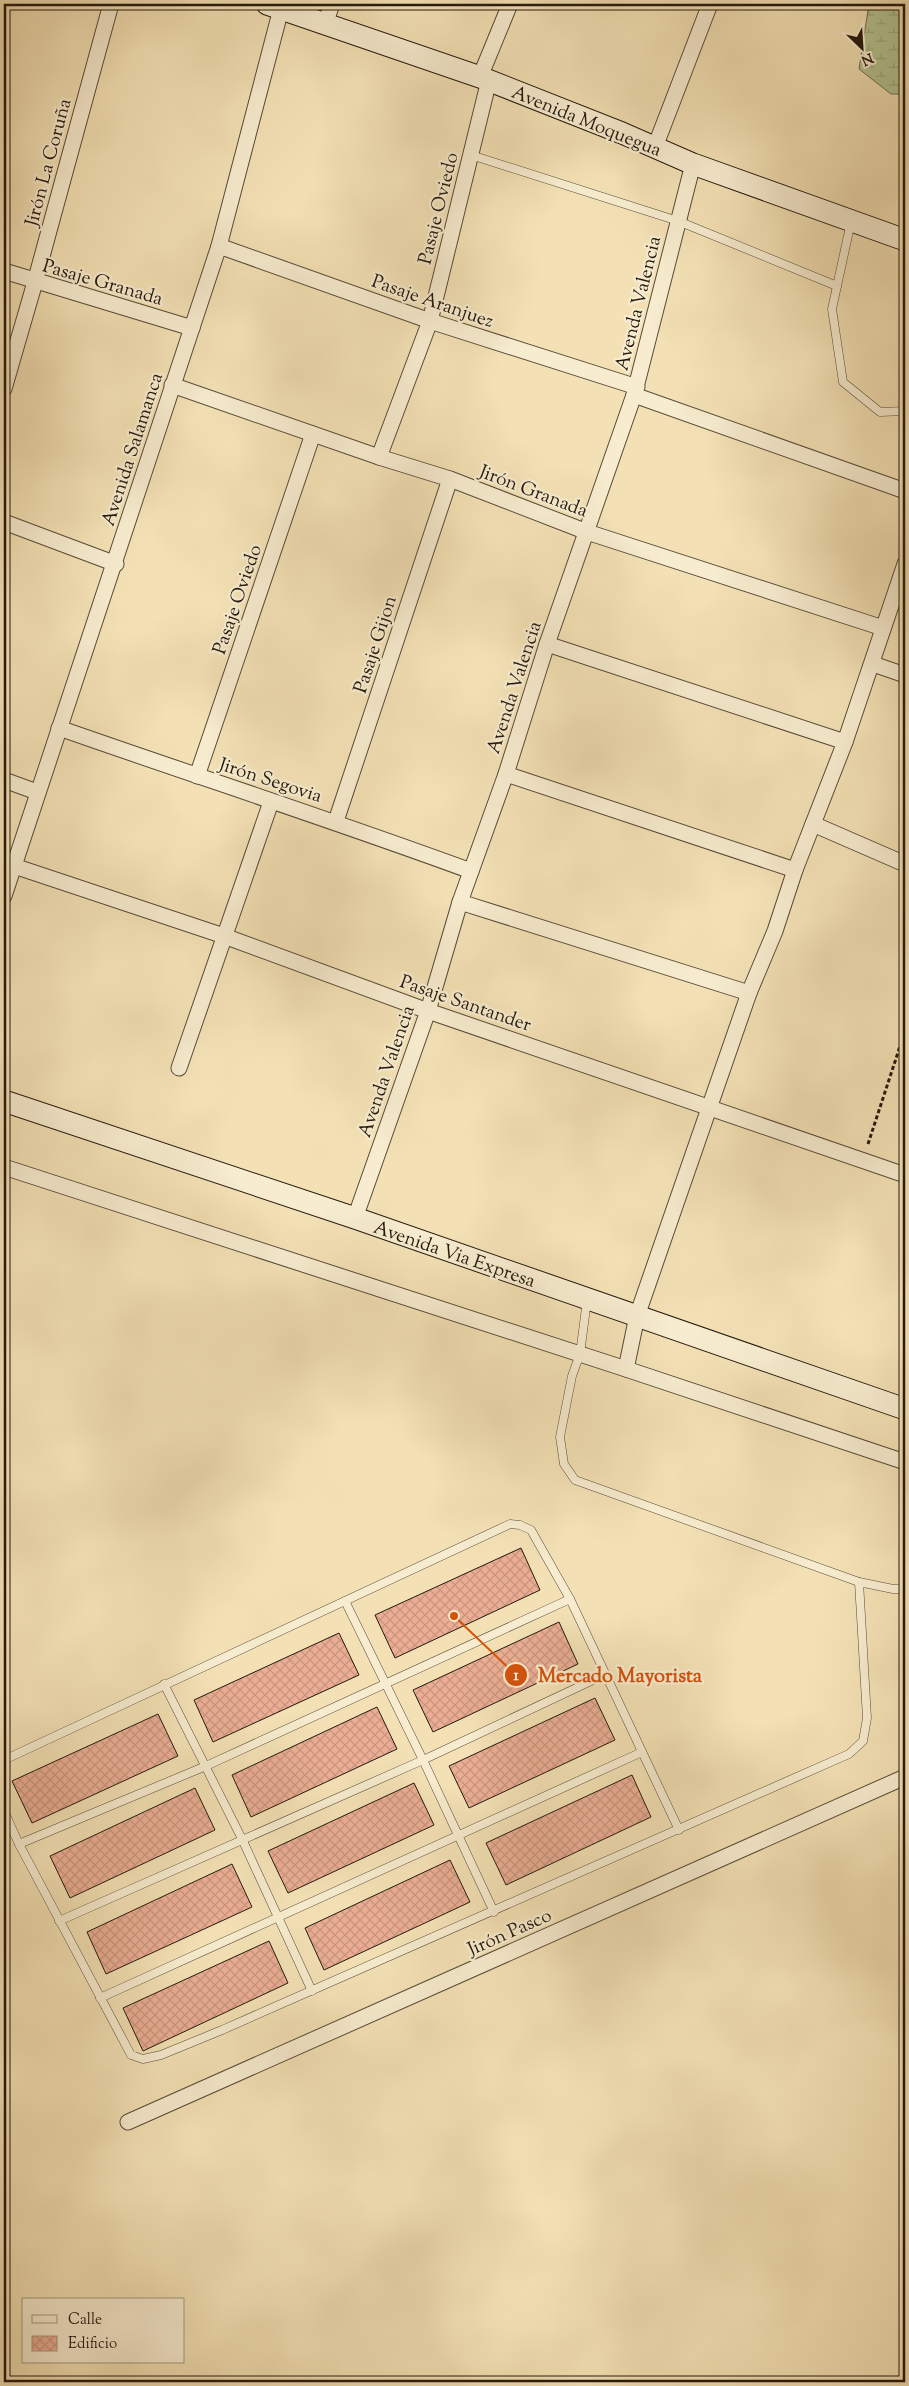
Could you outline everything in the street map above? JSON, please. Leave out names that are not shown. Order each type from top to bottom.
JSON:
[{"type":"main road","name":"Avenida Moquegua","points":[[274,6],[484,78],[693,164],[905,240]]},
{"type":"main road","name":"Avenida Via Expresa","points":[[4,1101],[355,1218],[905,1409]]},
{"type":"street","name":"Jirón La Coruña","points":[[4,389],[112,4]]},
{"type":"street","points":[[325,24],[332,4]]},
{"type":"street","name":"Pasaje Oviedo","points":[[379,457],[430,321],[471,155],[484,78],[510,4]]},
{"type":"street","points":[[655,147],[710,4]]},
{"type":"street","name":"Avenida Salamanca","points":[[4,896],[58,728],[116,564],[172,385],[219,246],[274,6]]},
{"type":"street","name":"Avenda Valencia","points":[[355,1218],[428,1011],[460,902],[506,774],[547,644],[635,391],[693,164]]},
{"type":"street","name":"Pasaje Aranjuez","points":[[219,246],[635,391],[905,491]]},
{"type":"street","name":"Pasaje Granada","points":[[4,271],[35,282],[192,328]]},
{"type":"street","name":"Jirón Granada","points":[[172,385],[379,457],[450,479],[587,532],[883,628]]},
{"type":"street","name":"Pasaje Oviedo","points":[[198,776],[313,434]]},
{"type":"street","name":"Pasaje Gijon","points":[[336,821],[450,479]]},
{"type":"street","points":[[4,522],[116,564]]},
{"type":"street","points":[[626,1369],[638,1316],[749,993],[775,930],[795,870],[845,742],[873,664],[905,564]]},
{"type":"street","points":[[547,644],[845,742]]},
{"type":"street","points":[[873,664],[905,675]]},
{"type":"street","name":"Jirón Segovia","points":[[58,728],[271,802],[336,821],[471,871]]},
{"type":"street","points":[[506,774],[795,870]]},
{"type":"street","points":[[4,780],[38,792]]},
{"type":"street","points":[[179,1068],[271,802]]},
{"type":"street","points":[[813,824],[905,864]]},
{"type":"street","name":"Pasaje Santander","points":[[14,866],[224,936],[428,1011],[905,1175]]},
{"type":"street","points":[[460,902],[749,993]]},
{"type":"street","points":[[4,1167],[626,1369],[905,1462]]},
{"type":"street","name":"Jirón Pasco","points":[[128,2122],[905,1777]]},
{"type":"lane","points":[[471,155],[678,221],[837,286]]},
{"type":"lane","points":[[851,222],[832,309],[843,382],[880,412],[905,411]]},
{"type":"lane","points":[[587,1298],[580,1354],[572,1376],[560,1437],[560,1450],[564,1464],[575,1480],[859,1582],[893,1589],[905,1589]]},
{"type":"lane","points":[[4,1760],[510,1524],[520,1524],[531,1530],[570,1599],[679,1830]]},
{"type":"lane","points":[[4,1811],[18,1844],[131,2055],[143,2059],[179,2048],[312,1991],[849,1754],[863,1741],[867,1718],[859,1582]]},
{"type":"lane","points":[[18,1844],[206,1766],[570,1599]]},
{"type":"lane","points":[[345,1601],[423,1760],[494,1912]]},
{"type":"lane","points":[[59,1921],[423,1760],[606,1674]]},
{"type":"lane","points":[[164,1684],[242,1839],[312,1991]]},
{"type":"lane","points":[[100,1998],[642,1752]]},
{"type":"path","points":[[863,1161],[905,1031]]},
{"type":"green space","points":[[869,4],[905,4],[905,94],[891,94],[859,69]]},
{"type":"building","points":[[521,1548],[540,1590],[395,1658],[375,1615]]},
{"type":"building","points":[[559,1622],[578,1664],[433,1732],[413,1690]]},
{"type":"building","points":[[339,1633],[359,1675],[213,1742],[194,1700]]},
{"type":"building","points":[[595,1698],[615,1740],[469,1808],[449,1766]]},
{"type":"building","points":[[377,1707],[397,1749],[251,1817],[232,1775]]},
{"type":"building","points":[[158,1714],[178,1756],[32,1823],[12,1781]]},
{"type":"building","points":[[632,1775],[651,1817],[506,1885],[486,1843]]},
{"type":"building","points":[[414,1783],[434,1825],[288,1893],[268,1851]]},
{"type":"building","points":[[195,1788],[215,1830],[70,1898],[50,1856]]},
{"type":"building","points":[[450,1860],[470,1902],[324,1970],[305,1928]]},
{"type":"building","points":[[232,1864],[252,1907],[106,1974],[87,1932]]},
{"type":"building","points":[[269,1941],[288,1983],[143,2051],[123,2008]]},
{"type":"place","name":"Mercado Mayorista","points":[[454,1616]]}]
